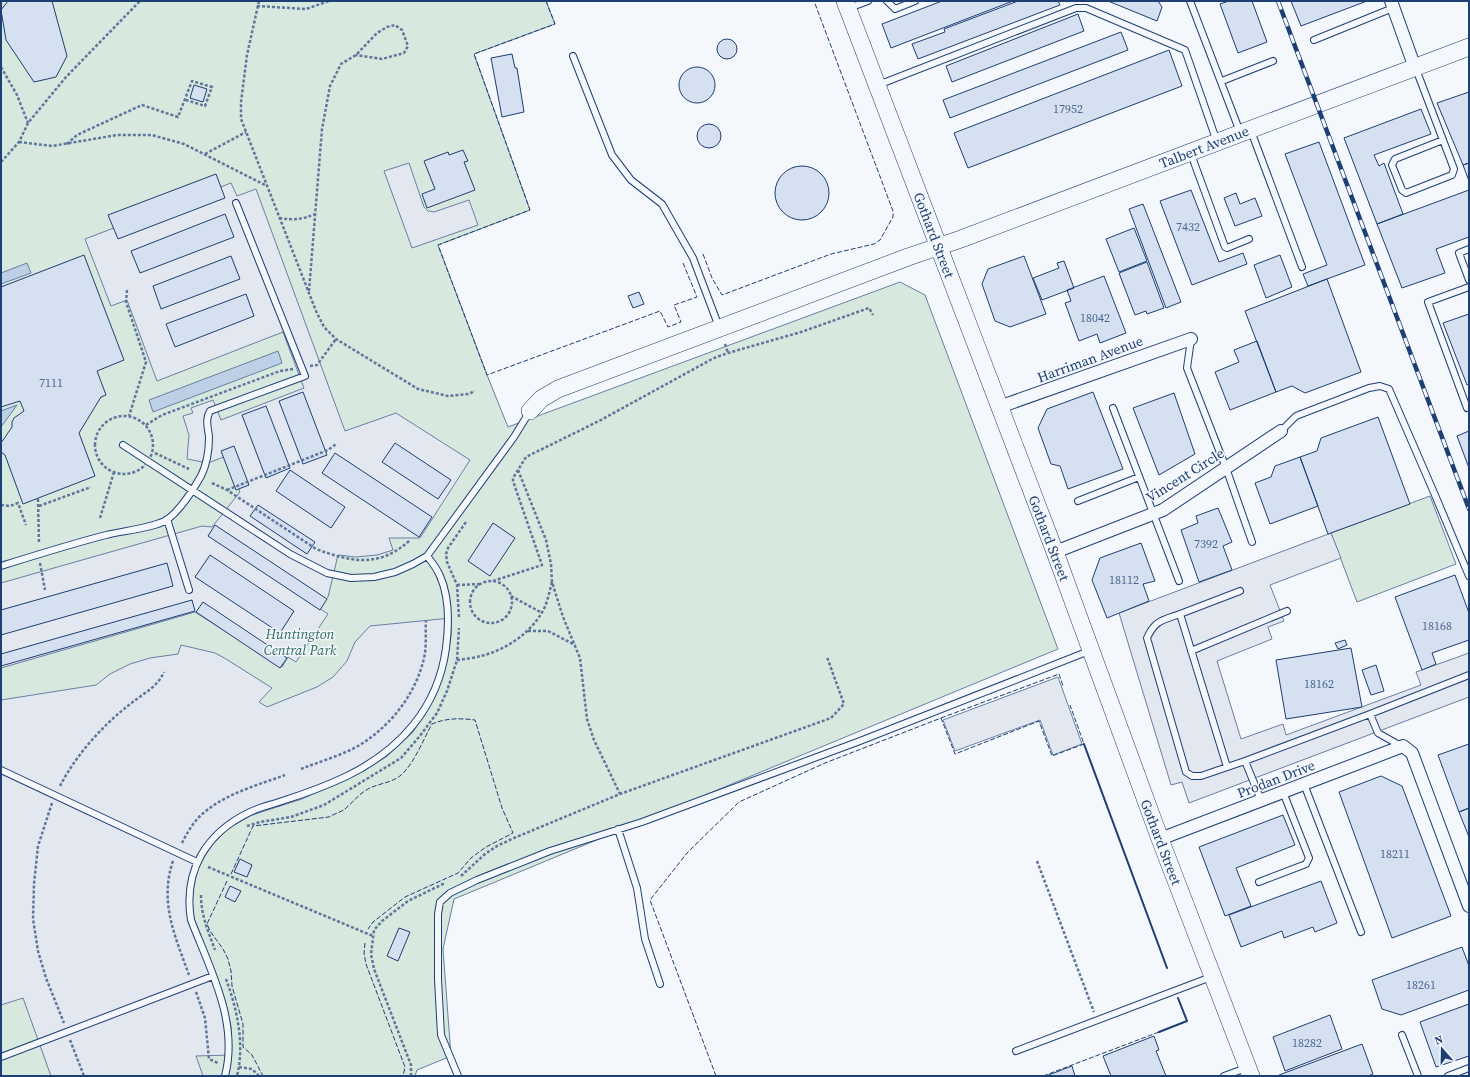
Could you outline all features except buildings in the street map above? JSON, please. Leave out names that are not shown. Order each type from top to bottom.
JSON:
[{"type":"street","points":[[1392,4],[1415,68]]},
{"type":"street","name":"Gothard Street","points":[[846,5],[1055,552],[1160,839],[1249,1072]]},
{"type":"street","name":"Talbert Avenue","points":[[530,411],[541,399],[558,389],[722,336],[901,260],[938,248],[1469,47]]},
{"type":"street","name":"Harriman Avenue","points":[[999,407],[1191,339]]},
{"type":"street","name":"Vincent Circle","points":[[1055,552],[1163,510],[1281,431]]},
{"type":"street","points":[[1403,746],[1412,753],[1469,906]]},
{"type":"street","name":"Prodan Drive","points":[[1160,839],[1403,746]]},
{"type":"lane","points":[[846,5],[868,1]]},
{"type":"lane","points":[[887,1],[895,9],[915,1]]},
{"type":"lane","points":[[1190,1],[1222,81],[1246,131],[1302,267]]},
{"type":"lane","points":[[1314,40],[1392,4]]},
{"type":"lane","points":[[877,85],[1076,8],[1086,8],[1185,50],[1218,142]]},
{"type":"lane","points":[[573,56],[612,155],[631,180],[662,204],[693,258],[722,336]]},
{"type":"lane","points":[[1222,81],[1273,61]]},
{"type":"lane","points":[[1415,68],[1443,140],[1454,169],[1452,175],[1406,193],[1402,190],[1392,166],[1395,159],[1443,140]]},
{"type":"lane","points":[[1191,152],[1225,246],[1227,248],[1249,239]]},
{"type":"lane","points":[[1,566],[106,535],[155,524],[167,519],[192,491],[203,472],[207,460],[208,437],[206,417],[210,411],[305,376],[236,203]]},
{"type":"lane","points":[[1469,249],[1459,253],[1469,280]]},
{"type":"lane","points":[[1469,287],[1428,302],[1467,408],[1469,407]]},
{"type":"lane","points":[[1191,339],[1187,368],[1226,468],[1252,542]]},
{"type":"lane","points":[[1281,431],[1296,416],[1369,388],[1380,386],[1389,389],[1469,576]]},
{"type":"lane","points":[[1113,408],[1179,582]]},
{"type":"lane","points":[[122,445],[290,554],[327,574],[351,578],[374,577],[395,572],[427,556],[514,437],[530,411]]},
{"type":"lane","points":[[1078,500],[1139,477]]},
{"type":"lane","points":[[167,519],[189,590]]},
{"type":"lane","points":[[225,1076],[228,1065],[228,1026],[223,1005],[213,976],[191,920],[189,906],[191,878],[197,862],[209,843],[227,825],[251,812],[300,795],[347,776],[384,755],[410,730],[432,696],[444,661],[448,635],[448,612],[444,587],[440,576],[427,556]]},
{"type":"lane","points":[[1240,591],[1156,623],[1151,628],[1146,638],[1186,772],[1192,776],[1201,776],[1245,761],[1469,675]]},
{"type":"lane","points":[[1191,651],[1287,611]]},
{"type":"lane","points":[[1180,614],[1227,767]]},
{"type":"lane","points":[[458,1076],[441,1035],[438,979],[438,914],[440,902],[450,893],[477,880],[550,851],[642,822],[860,741],[1091,651]]},
{"type":"lane","points":[[1370,714],[1378,733],[1403,746]]},
{"type":"lane","points":[[1245,761],[1261,800]]},
{"type":"lane","points":[[1,770],[197,862]]},
{"type":"lane","points":[[1304,784],[1361,932]]},
{"type":"lane","points":[[1259,882],[1306,864],[1310,858],[1283,792]]},
{"type":"lane","points":[[618,830],[637,888],[645,939],[660,984]]},
{"type":"lane","points":[[1,1056],[213,976]]},
{"type":"lane","points":[[1016,1051],[1213,977]]},
{"type":"lane","points":[[1402,1035],[1418,1076]]},
{"type":"lane","points":[[1448,1076],[1469,1068]]},
{"type":"lane","points":[[1224,1076],[1249,1072]]},
{"type":"path","points":[[1,162],[19,142],[28,123],[66,77],[140,1]]},
{"type":"path","points":[[259,1],[247,55],[241,102],[241,119],[316,312],[324,327],[336,339],[418,389],[448,396],[468,394],[475,391]]},
{"type":"path","points":[[257,6],[306,9],[329,1]]},
{"type":"path","points":[[309,293],[322,129],[330,86],[341,64],[356,55],[376,33],[387,27],[395,26],[402,30],[408,46],[404,52],[382,59],[356,55]]},
{"type":"path","points":[[1,67],[17,95],[28,123]]},
{"type":"path","points":[[66,144],[77,135],[142,105],[178,117],[186,100],[192,81],[212,87],[206,106],[186,100]]},
{"type":"path","points":[[205,155],[246,132]]},
{"type":"path","points":[[19,142],[52,146],[117,135],[152,135],[184,144],[267,186]]},
{"type":"path","points":[[279,218],[292,220],[302,219],[315,214]]},
{"type":"path","points":[[127,290],[126,302],[146,362],[129,416]]},
{"type":"path","points":[[493,581],[542,565],[513,481],[513,478],[526,457],[600,421],[714,358],[801,332],[869,308],[873,315]]},
{"type":"path","points":[[722,336],[728,353]]},
{"type":"path","points":[[146,425],[162,415],[280,371],[317,365],[336,339]]},
{"type":"path","points":[[227,490],[328,450],[336,444]]},
{"type":"path","points":[[152,452],[189,468]]},
{"type":"path","points":[[518,470],[546,540],[551,564],[552,582],[563,617],[580,658],[587,719],[594,740],[620,794]]},
{"type":"path","points":[[100,518],[114,472]]},
{"type":"path","points":[[212,483],[227,490],[316,549],[342,558],[354,561],[380,558],[398,551],[408,541]]},
{"type":"path","points":[[39,506],[91,486]]},
{"type":"path","points":[[1,504],[10,506],[18,503],[26,525]]},
{"type":"path","points":[[241,829],[260,822],[291,817],[324,805],[401,758],[437,713],[448,691],[457,660],[459,610],[456,585],[447,562],[446,554],[448,548],[470,516]]},
{"type":"path","points":[[487,581],[493,581],[505,586],[511,596],[512,606],[508,616],[497,622],[486,622],[475,616],[470,606],[471,594],[480,584],[487,581]]},
{"type":"path","points":[[457,660],[481,656],[499,650],[528,631],[542,613],[552,582]]},
{"type":"path","points":[[456,585],[480,584]]},
{"type":"path","points":[[511,596],[542,613]]},
{"type":"path","points":[[301,769],[338,755],[363,743],[383,727],[400,709],[415,684],[425,656],[426,621]]},
{"type":"path","points":[[528,631],[548,631],[575,645]]},
{"type":"path","points":[[457,878],[485,854],[497,846],[620,794],[832,718],[844,704],[827,657]]},
{"type":"path","points":[[60,786],[68,770],[88,745],[129,705],[160,681],[164,672]]},
{"type":"path","points":[[182,843],[190,828],[205,811],[217,803],[285,775]]},
{"type":"path","points":[[53,802],[38,846],[34,884],[33,919],[38,951],[46,978],[64,1023]]},
{"type":"path","points":[[173,861],[169,874],[167,893],[169,915],[189,975]]},
{"type":"path","points":[[1037,861],[1098,1020]]},
{"type":"path","points":[[205,872],[209,863]]},
{"type":"path","points":[[208,867],[373,936]]},
{"type":"path","points":[[411,1076],[411,1065],[374,969],[371,954],[374,930],[382,921],[408,901],[446,883]]},
{"type":"path","points":[[201,891],[203,919],[216,954]]},
{"type":"path","points":[[224,974],[230,988],[240,1036],[237,1076]]},
{"type":"path","points":[[196,992],[205,1018],[209,1059],[219,1063]]},
{"type":"path","points":[[70,1040],[84,1076]]},
{"type":"path","points":[[238,1067],[252,1069],[259,1076]]},
{"type":"green space","name":"Huntington Central Park","points":[[1,1],[546,1],[555,24],[474,54],[530,210],[438,245],[508,427],[900,282],[925,295],[1058,649],[454,899],[443,949],[451,1056],[417,1070],[415,1076],[1,1076]]},
{"type":"green space","points":[[1430,496],[1456,564],[1357,602],[1331,533]]},
{"type":"shaded area","points":[[409,163],[424,207],[428,211],[434,212],[469,200],[478,225],[412,248],[384,171]]},
{"type":"shaded area","points":[[231,183],[237,196],[256,189],[345,431],[396,413],[470,460],[420,538],[389,538],[393,550],[377,555],[356,557],[338,555],[328,597],[319,608],[328,614],[296,662],[288,657],[282,667],[195,612],[1,668],[1,583],[202,526],[212,527],[240,492],[226,456],[208,463],[187,459],[189,435],[183,416],[193,413],[191,408],[213,400],[221,420],[304,388],[283,332],[157,381],[127,300],[111,306],[85,239]]},
{"type":"shaded area","points":[[1331,533],[1341,558],[1270,585],[1284,621],[1268,627],[1272,639],[1217,661],[1241,739],[1283,724],[1286,735],[1421,685],[1416,672],[1469,653],[1469,697],[1189,803],[1182,782],[1171,785],[1119,613]]},
{"type":"shaded area","points":[[451,618],[451,636],[447,661],[435,697],[413,732],[386,757],[348,778],[302,799],[252,815],[229,828],[213,844],[200,863],[194,879],[190,907],[193,920],[225,1000],[231,1027],[231,1055],[196,1056],[203,1076],[51,1076],[23,998],[1,1005],[1,700],[96,685],[110,674],[130,664],[150,658],[178,654],[181,645],[215,653],[272,688],[259,702],[267,707],[317,687],[333,677],[347,661],[355,642],[370,626]]},
{"type":"shaded area","points":[[1058,677],[1082,744],[1053,755],[1040,720],[955,751],[943,720]]},
{"type":"water","points":[[27,263],[31,273],[1,284],[1,273]]},
{"type":"water","points":[[278,351],[282,363],[153,412],[149,400]]},
{"type":"water","points":[[17,405],[1,427],[1,411]]},
{"type":"railway","points":[[1278,1],[1469,509]]},
{"type":"fence","points":[[546,1],[555,24],[474,54],[530,210],[438,245],[487,375],[660,311],[668,327],[681,322],[674,305],[697,297],[683,263]]},
{"type":"fence","points":[[703,254],[712,278],[722,295],[831,254],[874,244],[880,240],[893,217],[893,211],[814,1]]},
{"type":"fence","points":[[941,718],[1059,674],[1063,686]]},
{"type":"fence","points":[[716,1076],[650,900],[687,853],[739,802],[825,763],[941,718],[955,754],[1039,721],[1052,756],[1084,744],[1070,705]]},
{"type":"fence","points":[[231,874],[253,826],[329,817],[345,809],[368,789],[394,780],[402,774],[417,754],[432,724],[453,719],[475,720],[502,808],[513,833],[486,847],[471,858],[458,873],[405,897],[373,922],[368,929]]},
{"type":"fence","points":[[227,881],[207,924],[228,959],[231,971],[232,986],[243,1024],[243,1047],[252,1055],[263,1076]]},
{"type":"fence","points":[[365,943],[364,953],[366,964],[405,1067],[403,1076]]},
{"type":"fence","points":[[1043,1076],[1159,1032]]},
{"type":"wall","points":[[1084,744],[1167,968]]},
{"type":"wall","points":[[1159,1032],[1187,1021],[1178,998]]}]
